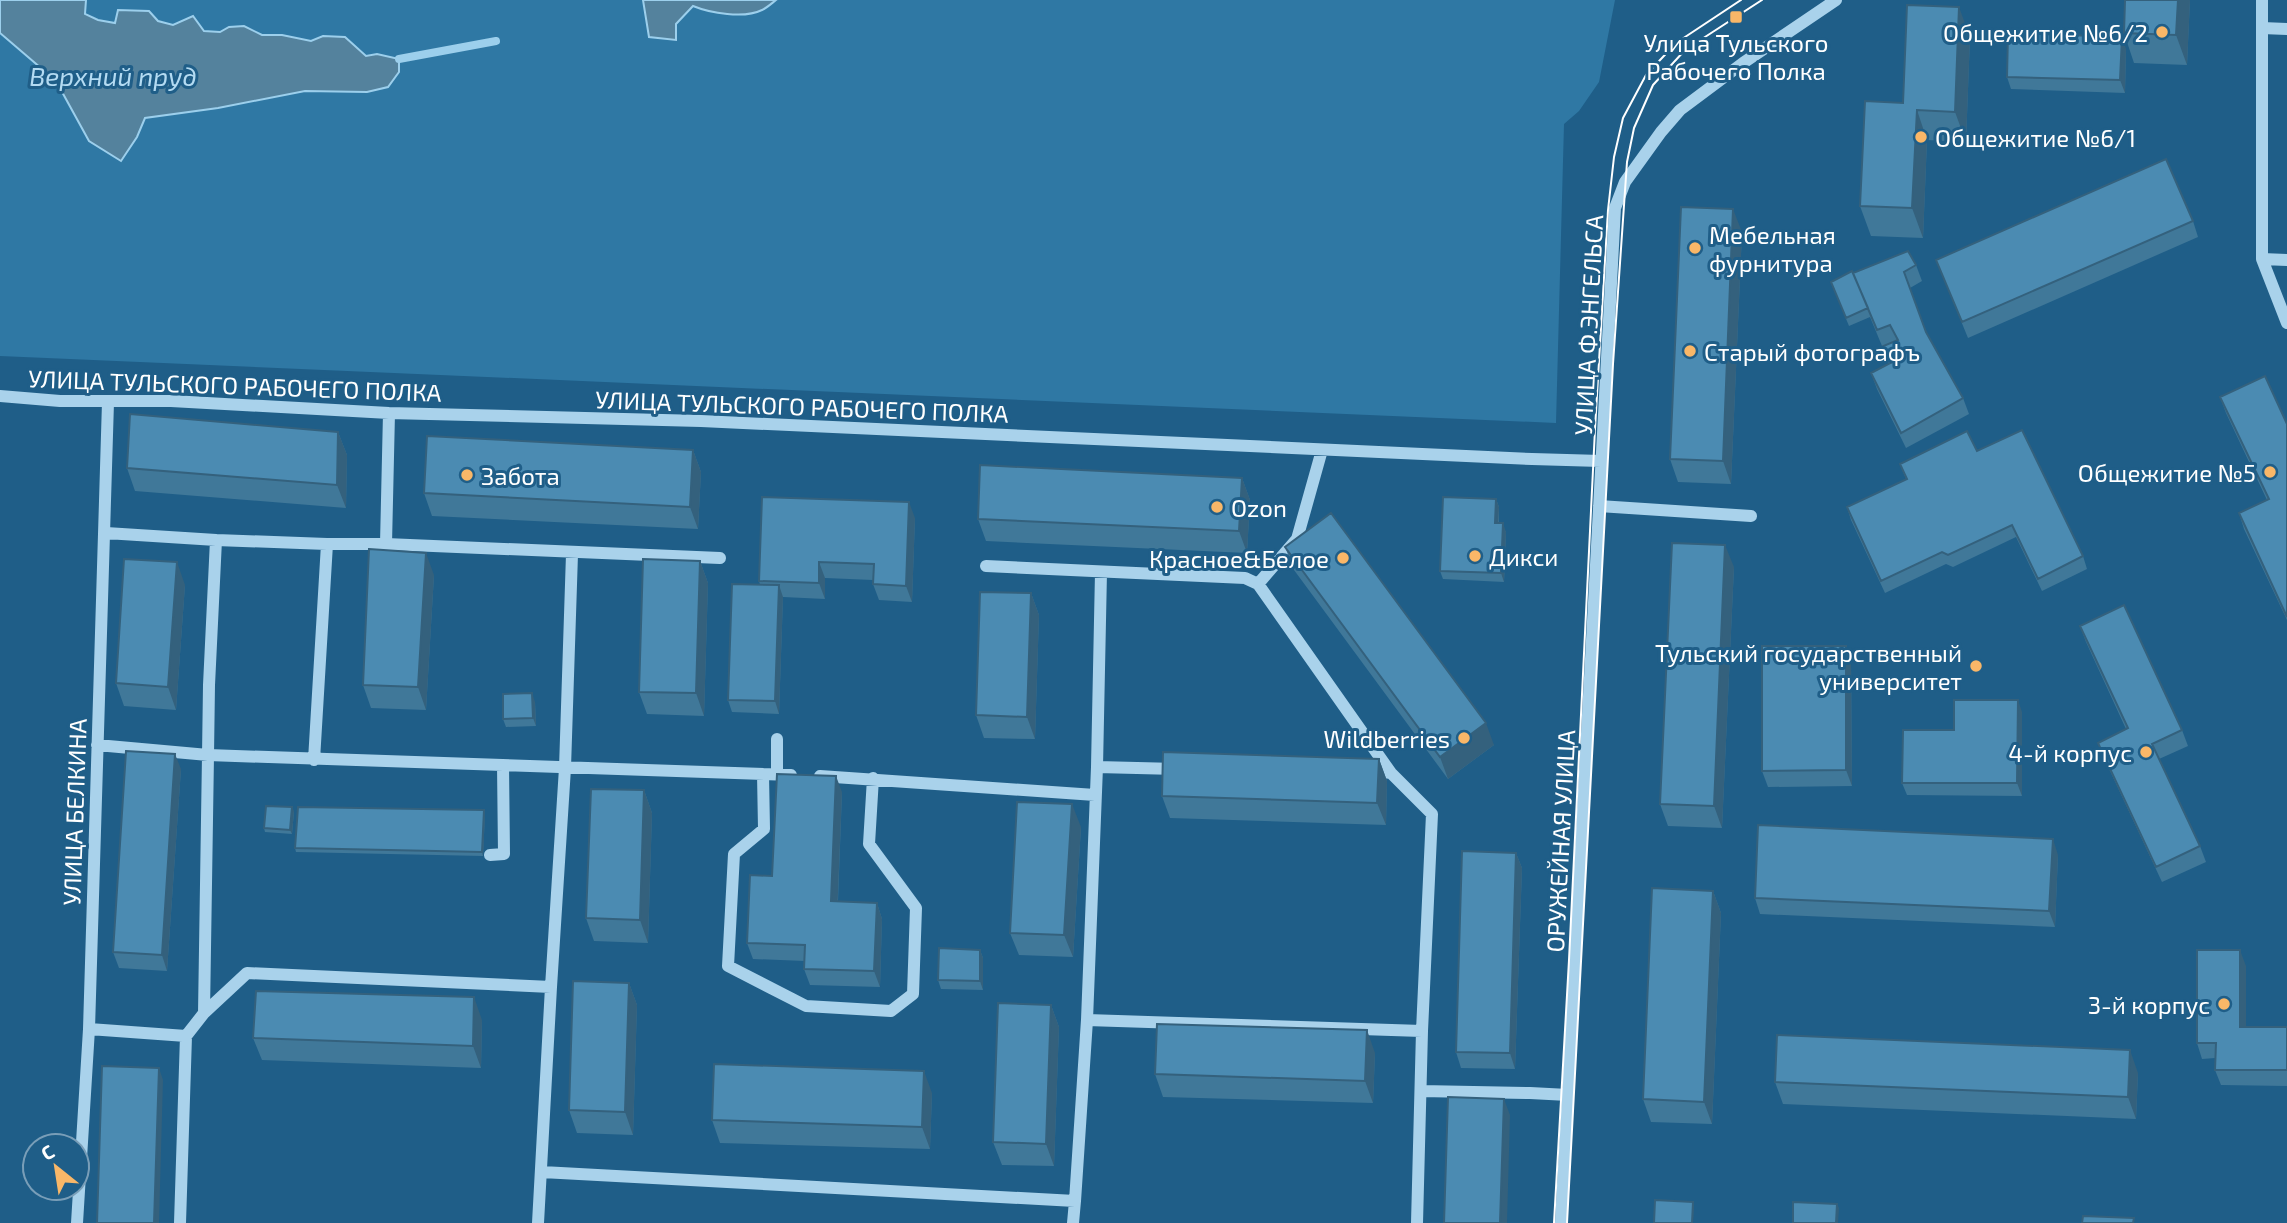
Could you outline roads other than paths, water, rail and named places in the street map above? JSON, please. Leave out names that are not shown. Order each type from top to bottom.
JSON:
[{"type":"street","name":"УЛИЦА Ф.ЭНГЕЛЬСА","points":[[1601,461],[1615,208],[1625,182],[1680,110],[1836,0]]},
{"type":"street","points":[[2262,0],[2262,259],[2287,323]]},
{"type":"street","points":[[2262,27],[2287,29]]},
{"type":"street","points":[[2262,259],[2287,260]]},
{"type":"street","name":"УЛИЦА ТУЛЬСКОГО РАБОЧЕГО ПОЛКА","points":[[0,396],[108,402],[171,401],[389,413],[701,421],[1601,461]]},
{"type":"street","name":"УЛИЦА БЕЛКИНА","points":[[77,1223],[89,1029],[108,402]]},
{"type":"street","points":[[386,544],[389,413]]},
{"type":"street","points":[[1258,584],[1297,539],[1322,450]]},
{"type":"street","name":"ОРУЖЕЙНАЯ УЛИЦА","points":[[1561,1223],[1601,461]]},
{"type":"street","points":[[1599,506],[1751,516]]},
{"type":"street","points":[[106,533],[216,540],[720,558]]},
{"type":"street","points":[[204,1013],[209,685],[216,540]]},
{"type":"street","points":[[314,760],[327,544]]},
{"type":"street","points":[[538,1223],[565,768],[572,554]]},
{"type":"street","points":[[986,566],[1245,578],[1258,584],[1391,772],[1432,814],[1417,1223]]},
{"type":"street","points":[[1073,1223],[1087,1020],[1101,572]]},
{"type":"street","points":[[777,739],[778,774]]},
{"type":"street","points":[[97,745],[208,755],[314,760],[873,778],[1095,795]]},
{"type":"street","points":[[489,855],[504,854],[503,765]]},
{"type":"street","points":[[1097,767],[1195,769]]},
{"type":"street","points":[[1377,772],[1391,772]]},
{"type":"street","points":[[763,774],[764,829],[734,854],[728,966],[806,1006],[891,1011],[913,994],[916,908],[869,845],[873,778]]},
{"type":"street","points":[[180,1223],[186,1036],[204,1013],[247,973],[551,987]]},
{"type":"street","points":[[1087,1020],[1422,1031]]},
{"type":"street","points":[[89,1029],[186,1036]]},
{"type":"street","points":[[1421,1091],[1568,1096]]},
{"type":"street","points":[[542,1172],[1075,1201]]},
{"type":"water","name":"Верхний пруд","points":[[0,0],[86,0],[85,14],[115,23],[118,10],[149,11],[158,21],[173,25],[193,16],[204,31],[220,32],[229,27],[244,26],[262,35],[282,35],[311,41],[323,36],[345,37],[366,56],[377,54],[399,59],[399,72],[388,87],[367,92],[305,91],[218,108],[145,118],[137,137],[121,161],[89,141],[56,81],[0,33]]},
{"type":"water","points":[[643,0],[776,0],[755,13],[737,15],[693,6],[676,24],[676,40],[649,37]]},
{"type":"waterway","points":[[399,59],[496,41]]},
{"type":"tram line","points":[[1554,1223],[1595,429],[1608,210],[1614,157],[1623,118],[1646,75],[1676,43],[1741,0]]},
{"type":"tram line","points":[[1567,1223],[1613,364],[1627,162],[1634,128],[1653,85],[1685,50],[1762,0]]},
{"type":"place","name":"Улица Тульского Рабочего Полка","points":[[1736,17]]},
{"type":"place","name":"Общежитие №6/2","points":[[2162,32]]},
{"type":"place","name":"Общежитие №6/1","points":[[1921,137]]},
{"type":"place","name":"Мебельная фурнитура","points":[[1695,248]]},
{"type":"place","name":"Старый фотографъ","points":[[1690,351]]},
{"type":"place","name":"Общежитие №5","points":[[2270,472]]},
{"type":"place","name":"Забота","points":[[467,475]]},
{"type":"place","name":"Ozon","points":[[1217,507]]},
{"type":"place","name":"Дикси","points":[[1475,556]]},
{"type":"place","name":"Красное&Белое","points":[[1343,558]]},
{"type":"place","name":"Тульский государственный университет","points":[[1976,666]]},
{"type":"place","name":"Wildberries","points":[[1464,738]]},
{"type":"place","name":"4-й корпус","points":[[2146,752]]},
{"type":"place","name":"3-й корпус","points":[[2224,1004]]}]
